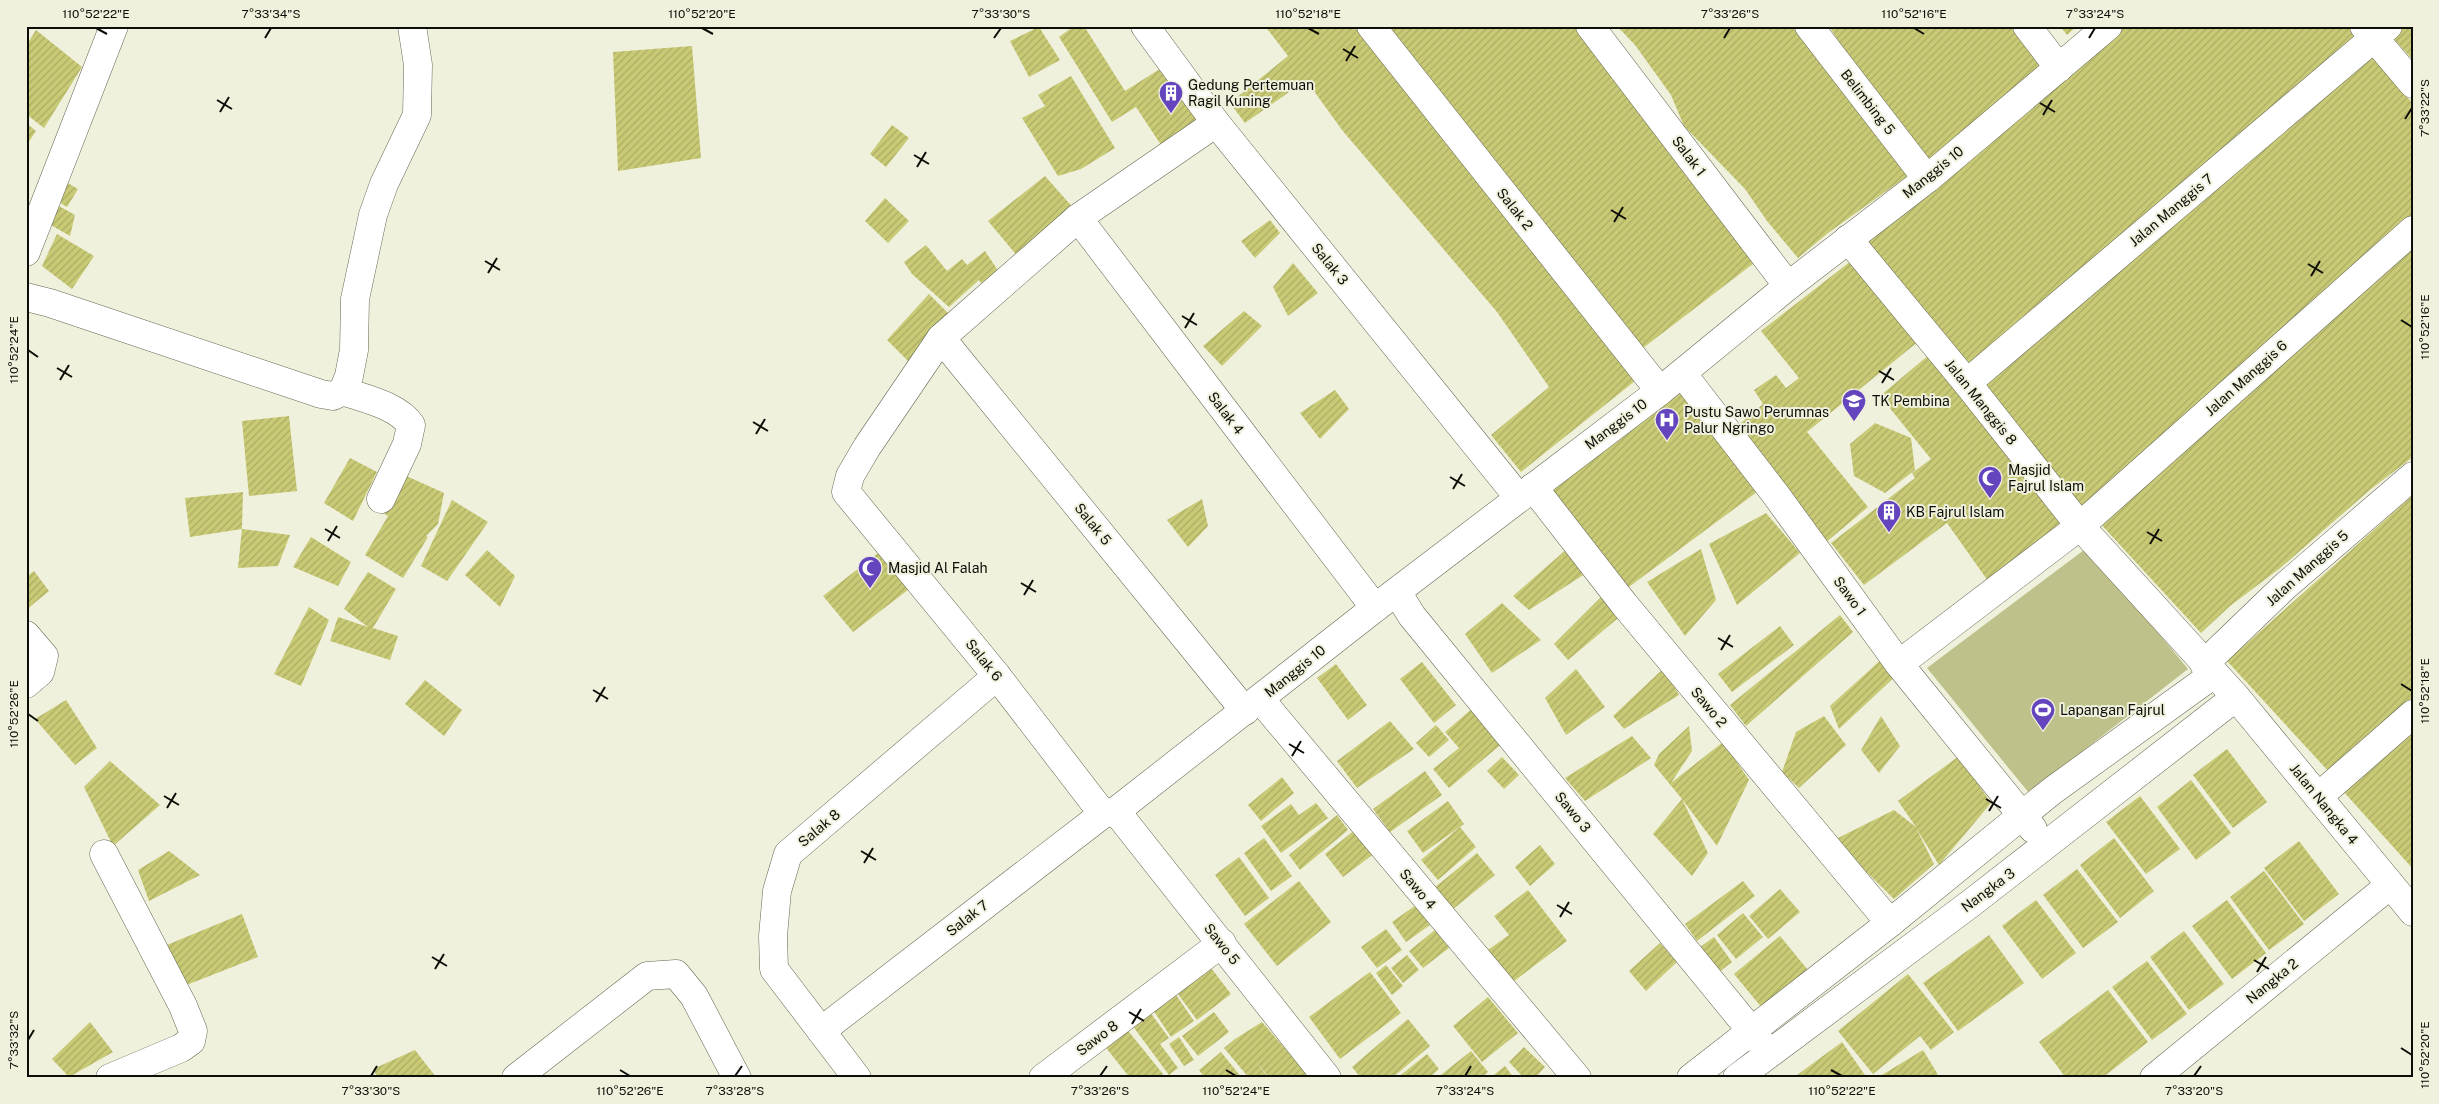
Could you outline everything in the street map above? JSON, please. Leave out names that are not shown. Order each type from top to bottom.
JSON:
[{"type":"street","points":[[26,252],[114,26]]},
{"type":"street","points":[[26,297],[50,302],[321,394],[333,396],[343,391],[349,376],[354,350],[356,299],[373,215],[384,184],[417,115],[418,65],[412,26]]},
{"type":"street","name":"Salak 3","points":[[1145,26],[1216,123],[1526,493]]},
{"type":"street","name":"Salak 2","points":[[1371,26],[1660,391]]},
{"type":"street","name":"Salak 1","points":[[1590,26],[1788,286]]},
{"type":"street","name":"Belimbing 5","points":[[1809,26],[1927,179]]},
{"type":"street","points":[[2027,26],[2059,68]]},
{"type":"street","name":"Manggis 10","points":[[1109,812],[1252,705],[1375,608],[1682,374],[1788,286],[1927,179],[2108,26]]},
{"type":"street","points":[[2376,30],[2413,84]]},
{"type":"street","name":"Jalan Manggis 7","points":[[1967,382],[2376,30]]},
{"type":"street","points":[[942,338],[1078,218],[1216,123]]},
{"type":"street","name":"Salak 4","points":[[1078,218],[1375,608]]},
{"type":"street","name":"Jalan Manggis 6","points":[[1900,664],[2080,526],[2413,230]]},
{"type":"street","name":"Jalan Manggis 8","points":[[1848,239],[1967,382],[2080,526],[2236,697]]},
{"type":"street","name":"Salak 6","points":[[942,338],[867,447],[850,476],[846,492],[1109,812]]},
{"type":"street","name":"Salak 5","points":[[942,338],[1252,705]]},
{"type":"street","name":"Sawo 1","points":[[1682,374],[1776,495],[1900,664],[2046,845]]},
{"type":"street","points":[[343,391],[391,409],[406,418],[411,425],[407,444],[380,498]]},
{"type":"street","name":"Jalan Manggis 5","points":[[1691,1078],[1890,923],[2052,791],[2209,669],[2284,587],[2413,476]]},
{"type":"street","name":"Sawo 2","points":[[1526,493],[1624,604],[1890,923]]},
{"type":"street","name":"Sawo 3","points":[[1397,592],[1412,616],[1752,1029],[1769,1054]]},
{"type":"street","points":[[26,635],[44,656],[40,672],[26,684]]},
{"type":"street","name":"Salak 8","points":[[857,1078],[774,968],[773,936],[777,890],[788,854],[997,676]]},
{"type":"street","name":"Jalan Nangka 4","points":[[2236,697],[2413,912]]},
{"type":"street","name":"Nangka 3","points":[[1737,1078],[2046,845],[2236,697]]},
{"type":"street","name":"Sawo 4","points":[[1252,705],[1577,1078]]},
{"type":"street","points":[[2318,797],[2413,714]]},
{"type":"street","name":"Sawo 5","points":[[1109,812],[1222,943],[1326,1077]]},
{"type":"street","name":"Salak 7","points":[[821,1031],[1109,812]]},
{"type":"street","points":[[104,854],[183,1006],[193,1030],[191,1041],[181,1048],[110,1078]]},
{"type":"street","name":"Nangka 2","points":[[2154,1078],[2390,885]]},
{"type":"street","name":"Sawo 8","points":[[1043,1078],[1222,943]]},
{"type":"street","points":[[516,1078],[647,976],[676,974],[694,996],[737,1078]]},
{"type":"green space","name":"Lapangan Fajrul","points":[[2088,547],[2188,669],[2029,793],[1927,668]]},
{"type":"building","points":[[1074,26],[1084,26],[1125,91],[1163,67],[1207,122],[1163,148],[1136,107],[1112,122],[1059,37]]},
{"type":"building","points":[[1265,26],[1363,26],[1635,381],[1521,472],[1491,435],[1549,387],[1497,312],[1342,130],[1306,80],[1245,123],[1230,103],[1288,56]]},
{"type":"building","points":[[1386,26],[1578,26],[1758,260],[1643,348]]},
{"type":"building","points":[[1617,26],[1797,26],[1910,174],[1828,233],[1798,258],[1767,221],[1745,189],[1684,126],[1671,95],[1635,45]]},
{"type":"building","points":[[1829,26],[2015,26],[2045,62],[1928,161],[1854,66]]},
{"type":"building","points":[[2060,26],[2077,26],[2067,35]]},
{"type":"building","points":[[2123,26],[2352,26],[2361,36],[1968,370],[1865,244]]},
{"type":"building","points":[[2401,26],[2413,26],[2413,60],[2391,36]]},
{"type":"building","points":[[1039,27],[1060,60],[1029,77],[1010,41]]},
{"type":"building","points":[[36,30],[82,67],[44,128],[26,114],[26,46]]},
{"type":"building","points":[[692,46],[701,158],[618,171],[613,52]]},
{"type":"building","points":[[2369,52],[2413,104],[2413,221],[2084,508],[1984,385]]},
{"type":"building","points":[[1071,76],[1115,148],[1081,169],[1058,176],[1022,118],[1045,106],[1038,95]]},
{"type":"building","points":[[26,123],[36,131],[26,146]]},
{"type":"building","points":[[892,125],[909,138],[886,167],[870,154]]},
{"type":"building","points":[[1045,176],[1076,211],[1019,258],[988,221]]},
{"type":"building","points":[[59,178],[78,189],[67,207],[49,196]]},
{"type":"building","points":[[885,198],[909,221],[888,243],[865,221]]},
{"type":"building","points":[[52,202],[75,215],[70,236],[42,220]]},
{"type":"building","points":[[1270,220],[1280,233],[1255,258],[1241,241]]},
{"type":"building","points":[[57,234],[94,256],[72,289],[42,266]]},
{"type":"building","points":[[926,245],[947,271],[962,259],[967,265],[985,251],[999,272],[981,283],[979,280],[949,307],[912,274],[904,262]]},
{"type":"building","points":[[2413,247],[2413,457],[2371,489],[2279,569],[2230,606],[2201,633],[2098,521]]},
{"type":"building","points":[[1851,261],[1919,341],[1807,432],[1868,507],[1824,544],[1735,428],[1763,404],[1754,390],[1776,375],[1786,388],[1799,378],[1761,331]]},
{"type":"building","points":[[1293,263],[1318,293],[1288,316],[1273,287]]},
{"type":"building","points":[[929,294],[951,316],[909,362],[887,340]]},
{"type":"building","points":[[1244,311],[1262,326],[1222,366],[1203,346]]},
{"type":"building","points":[[1930,354],[2066,521],[1988,581],[1947,523],[1864,585],[1831,543],[1915,478],[1912,473],[1931,459],[1880,396]]},
{"type":"building","points":[[1335,390],[1349,409],[1320,439],[1300,413]]},
{"type":"building","name":"Pustu Sawo Perumnas Palur Ngringo","points":[[1684,391],[1757,492],[1622,592],[1543,492]]},
{"type":"building","points":[[289,416],[297,491],[249,496],[242,421]]},
{"type":"building","points":[[1875,423],[1911,438],[1915,470],[1885,493],[1854,476],[1850,444]]},
{"type":"building","points":[[350,458],[377,472],[353,521],[324,503]]},
{"type":"building","points":[[402,474],[444,493],[438,524],[426,536],[428,537],[403,578],[365,555],[388,516],[380,511]]},
{"type":"building","points":[[243,492],[242,529],[190,537],[185,498]]},
{"type":"building","points":[[2413,495],[2413,701],[2330,773],[2227,661]]},
{"type":"building","points":[[1202,499],[1208,526],[1188,547],[1167,520]]},
{"type":"building","points":[[452,500],[488,522],[447,581],[421,566]]},
{"type":"building","points":[[1766,513],[1800,553],[1737,605],[1709,544]]},
{"type":"building","points":[[242,529],[290,535],[278,566],[238,568]]},
{"type":"building","points":[[311,537],[351,562],[338,586],[293,567]]},
{"type":"building","name":"Masjid Al Falah","points":[[886,547],[917,583],[853,632],[823,596]]},
{"type":"building","points":[[1568,548],[1591,570],[1529,610],[1513,596]]},
{"type":"building","points":[[1701,549],[1716,600],[1685,636],[1647,582]]},
{"type":"building","points":[[487,550],[515,576],[500,607],[465,575]]},
{"type":"building","points":[[34,571],[49,591],[26,610],[26,577]]},
{"type":"building","points":[[368,572],[396,589],[373,628],[398,636],[390,660],[330,641],[338,617],[368,627],[344,609]]},
{"type":"building","points":[[1605,593],[1623,614],[1568,660],[1554,644]]},
{"type":"building","points":[[1502,603],[1541,640],[1492,673],[1465,634]]},
{"type":"building","points":[[309,607],[329,620],[301,686],[274,674]]},
{"type":"building","points":[[1840,615],[1853,632],[1746,726],[1730,705]]},
{"type":"building","points":[[1780,626],[1794,645],[1732,692],[1718,674]]},
{"type":"building","points":[[1884,657],[1899,673],[1839,729],[1830,706]]},
{"type":"building","points":[[1422,662],[1456,705],[1434,723],[1400,679]]},
{"type":"building","points":[[1336,664],[1367,705],[1348,720],[1317,678]]},
{"type":"building","points":[[1664,668],[1679,695],[1624,729],[1613,716]]},
{"type":"building","points":[[1576,669],[1605,707],[1566,735],[1545,698]]},
{"type":"building","points":[[425,680],[462,710],[444,736],[405,704]]},
{"type":"building","points":[[66,700],[97,748],[75,765],[35,719]]},
{"type":"building","points":[[1474,707],[1504,742],[1449,788],[1433,769],[1459,748],[1445,732]]},
{"type":"building","points":[[1824,716],[1846,745],[1799,788],[1782,772],[1796,732]]},
{"type":"building","points":[[1881,716],[1900,746],[1879,773],[1861,750]]},
{"type":"building","points":[[1390,721],[1414,749],[1357,788],[1337,761]]},
{"type":"building","points":[[1436,725],[1449,740],[1429,757],[1416,743]]},
{"type":"building","points":[[1689,726],[1692,751],[1671,783],[1723,742],[1749,780],[1717,846],[1654,765],[1659,754]]},
{"type":"building","points":[[2413,732],[2413,869],[2343,791]]},
{"type":"building","points":[[1632,736],[1651,758],[1585,801],[1565,778]]},
{"type":"building","points":[[2227,749],[2267,802],[2233,828],[2193,775]]},
{"type":"building","points":[[1959,756],[1991,803],[1939,865],[1916,828],[1934,864],[1894,899],[1834,840],[1894,810],[1916,827],[1898,801]]},
{"type":"building","points":[[1502,757],[1519,775],[1504,789],[1487,771]]},
{"type":"building","points":[[110,761],[160,805],[113,846],[84,787]]},
{"type":"building","points":[[1425,771],[1442,795],[1390,832],[1373,809]]},
{"type":"building","points":[[1282,777],[1294,793],[1261,821],[1248,805]]},
{"type":"building","points":[[2191,780],[2231,833],[2196,860],[2157,807]]},
{"type":"building","points":[[2140,796],[2180,849],[2146,874],[2106,822]]},
{"type":"building","points":[[1682,799],[1708,853],[1692,876],[1653,834]]},
{"type":"building","points":[[1448,801],[1464,824],[1423,853],[1407,831]]},
{"type":"building","points":[[1316,803],[1328,818],[1281,853],[1261,826],[1291,804],[1299,815]]},
{"type":"building","points":[[1337,815],[1348,830],[1300,870],[1289,855]]},
{"type":"building","points":[[1460,827],[1476,847],[1438,880],[1421,860]]},
{"type":"building","points":[[1356,829],[1375,853],[1343,877],[1325,854]]},
{"type":"building","points":[[1264,838],[1292,876],[1271,891],[1244,853]]},
{"type":"building","points":[[2114,838],[2154,891],[2120,918],[2080,865]]},
{"type":"building","points":[[2299,841],[2339,894],[2304,921],[2264,868]]},
{"type":"building","points":[[1540,845],[1555,864],[1530,886],[1515,867]]},
{"type":"building","points":[[169,851],[200,875],[149,901],[138,870]]},
{"type":"building","points":[[1477,853],[1495,875],[1452,910],[1434,888]]},
{"type":"building","points":[[1239,857],[1269,898],[1245,916],[1215,875]]},
{"type":"building","points":[[2077,869],[2118,922],[2083,948],[2043,895]]},
{"type":"building","points":[[2264,871],[2304,924],[2269,950],[2230,897]]},
{"type":"building","points":[[1299,881],[1331,922],[1277,966],[1244,924]]},
{"type":"building","points":[[1743,881],[1755,896],[1697,941],[1685,924]]},
{"type":"building","points":[[1780,889],[1800,912],[1768,939],[1749,916]]},
{"type":"building","points":[[1528,890],[1567,941],[1509,985],[1485,952],[1509,935],[1494,916]]},
{"type":"building","points":[[2036,900],[2076,953],[2042,979],[2002,926]]},
{"type":"building","points":[[2227,900],[2266,953],[2232,979],[2192,926]]},
{"type":"building","points":[[1416,905],[1430,925],[1406,942],[1392,922]]},
{"type":"building","points":[[1743,913],[1763,937],[1736,959],[1717,935]]},
{"type":"building","points":[[242,914],[258,957],[184,986],[162,947]]},
{"type":"building","points":[[1386,929],[1402,950],[1377,968],[1361,947]]},
{"type":"building","points":[[1435,930],[1449,948],[1423,968],[1409,951]]},
{"type":"building","points":[[2184,931],[2224,984],[2189,1010],[2150,957]]},
{"type":"building","points":[[1989,935],[2024,983],[1958,1031],[1923,983]]},
{"type":"building","points":[[1780,936],[1808,970],[1762,1008],[1734,974]]},
{"type":"building","points":[[1714,937],[1732,962],[1718,973],[1700,947]]},
{"type":"building","points":[[1660,943],[1677,962],[1646,991],[1629,971]]},
{"type":"building","points":[[1407,955],[1419,970],[1403,983],[1391,968]]},
{"type":"building","points":[[2147,961],[2187,1014],[2152,1040],[2112,987]]},
{"type":"building","points":[[1208,964],[1231,994],[1197,1020],[1175,990]]},
{"type":"building","points":[[1386,965],[1403,986],[1392,995],[1376,973]]},
{"type":"building","points":[[1370,972],[1401,1013],[1340,1059],[1309,1017]]},
{"type":"building","points":[[1908,974],[1954,1032],[1931,1050],[1920,1036],[1873,1074],[1838,1031]]},
{"type":"building","points":[[1172,989],[1194,1021],[1171,1037],[1149,1004]]},
{"type":"building","points":[[2108,990],[2148,1042],[2102,1078],[2066,1078],[2039,1042]]},
{"type":"building","points":[[1488,997],[1518,1033],[1482,1062],[1453,1026]]},
{"type":"building","points":[[1147,1008],[1169,1038],[1160,1044],[1178,1068],[1169,1075],[1129,1021]]},
{"type":"building","points":[[1214,1012],[1229,1032],[1198,1056],[1182,1036]]},
{"type":"building","points":[[1408,1019],[1430,1046],[1392,1078],[1361,1078],[1352,1067]]},
{"type":"building","points":[[90,1022],[113,1052],[69,1077],[52,1059]]},
{"type":"building","points":[[1121,1022],[1163,1074],[1159,1078],[1130,1078],[1099,1039]]},
{"type":"building","points":[[1262,1022],[1308,1075],[1305,1078],[1270,1078],[1255,1061],[1269,1078],[1249,1078],[1224,1048]]},
{"type":"building","points":[[1179,1037],[1194,1060],[1184,1066],[1169,1044]]},
{"type":"building","points":[[1842,1042],[1867,1078],[1793,1078]]},
{"type":"building","points":[[1524,1047],[1545,1067],[1535,1078],[1524,1078],[1509,1062]]},
{"type":"building","points":[[415,1050],[436,1077],[378,1078],[373,1069]]},
{"type":"building","points":[[1923,1050],[1940,1078],[1877,1078]]},
{"type":"building","points":[[1471,1051],[1488,1072],[1481,1078],[1437,1078]]},
{"type":"building","points":[[1221,1052],[1242,1078],[1205,1078],[1199,1070]]},
{"type":"building","points":[[1427,1054],[1439,1069],[1429,1078],[1397,1078]]},
{"type":"building","points":[[1505,1066],[1514,1078],[1490,1078]]},
{"type":"place","name":"Gedung Pertemuan Ragil Kuning","points":[[1171,114]]},
{"type":"place","name":"TK Pembina","points":[[1854,422]]},
{"type":"place","name":"Pustu Sawo Perumnas Palur Ngringo","points":[[1667,441]]},
{"type":"place","name":"Masjid Fajrul Islam","points":[[1990,499]]},
{"type":"place","name":"KB Fajrul Islam","points":[[1889,533]]},
{"type":"place","name":"Masjid Al Falah","points":[[870,589]]},
{"type":"place","name":"Lapangan Fajrul","points":[[2043,731]]}]
